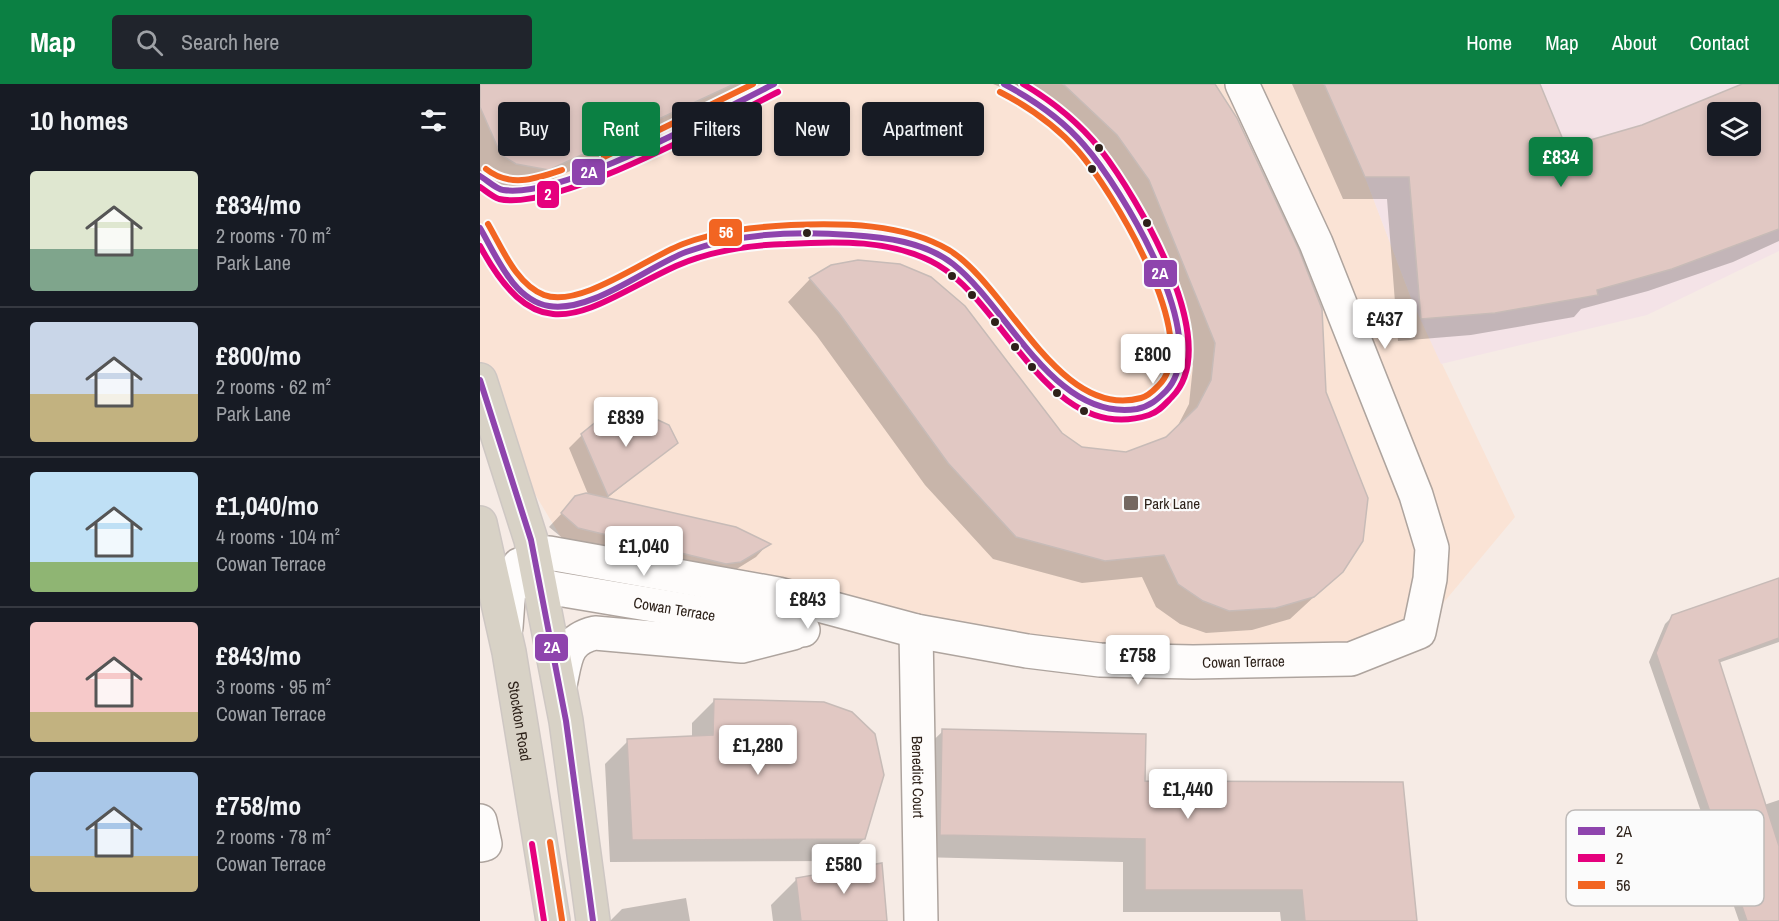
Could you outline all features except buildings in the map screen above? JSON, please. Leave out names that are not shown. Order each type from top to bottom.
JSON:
[{"type":"highway","points":[[480,380],[520,505],[529,573],[560,685],[593,921]]},
{"type":"highway","name":"Stockton Road","points":[[481,525],[505,635],[553,921]]},
{"type":"street","name":"Cowan Terrace","points":[[529,573],[549,553],[575,555],[778,594],[853,616],[916,631],[1027,651],[1089,658],[1193,662],[1351,659],[1419,632],[1430,579],[1431,548],[1416,495],[1316,243],[1242,84]]},
{"type":"street","name":"Cowan Terrace","points":[[520,505],[540,532],[554,545],[575,555]]},
{"type":"street","points":[[481,525],[504,566],[529,573]]},
{"type":"street","name":"Cowan Terrace","points":[[529,573],[803,630]]},
{"type":"street","points":[[505,635],[509,587],[529,573]]},
{"type":"street","name":"Cowan Terrace","points":[[560,685],[568,650],[580,637],[595,633],[742,646],[853,616]]},
{"type":"street","name":"Benedict Court","points":[[916,631],[921,921]]},
{"type":"shaded area","points":[[480,84],[1324,84],[1365,177],[1413,303],[1515,517],[1419,632],[1351,659],[1176,662],[853,616],[772,639],[620,635],[515,461],[480,382]]},
{"type":"shaded area","points":[[1324,84],[1779,84],[1779,251],[1647,315],[1441,364],[1413,303],[1365,177]]},
{"type":"transit line","name":"56","points":[[604,157],[753,84]]},
{"type":"transit line","name":"2A","points":[[480,176],[503,190],[530,189],[563,181],[639,151],[774,84]]},
{"type":"transit line","name":"2A","points":[[480,228],[499,263],[516,286],[536,302],[549,306],[583,303],[686,252],[746,237],[810,233],[864,236],[904,242],[930,250],[953,264],[973,283],[1034,358],[1057,380],[1081,398],[1108,408],[1137,409],[1146,406],[1166,391],[1178,368],[1179,337],[1171,302],[1157,265],[1119,194],[1084,145],[1047,111],[1004,84]]},
{"type":"transit line","name":"2","points":[[480,246],[502,281],[524,303],[545,313],[568,314],[591,307],[702,256],[744,247],[844,242],[903,250],[938,265],[963,284],[1032,367],[1057,392],[1084,411],[1114,419],[1153,414],[1172,397],[1186,373],[1188,342],[1182,307],[1170,271],[1134,200],[1100,149],[1064,113],[1023,84]]},
{"type":"transit line","name":"2","points":[[480,187],[499,199],[525,199],[559,192],[639,161],[778,92]]},
{"type":"transit line","name":"56","points":[[488,224],[525,283],[544,295],[559,297],[576,295],[614,280],[683,244],[736,230],[831,224],[872,227],[912,234],[949,250],[971,268],[1036,346],[1060,371],[1085,390],[1112,400],[1146,396],[1159,385],[1170,364],[1170,335],[1162,301],[1148,265],[1111,197],[1078,151],[1042,118],[1000,92]]},
{"type":"transit line","name":"56","points":[[486,169],[495,175],[513,180],[532,179],[562,170]]},
{"type":"transit line","name":"2A","points":[[480,380],[531,540],[566,721],[593,921]]},
{"type":"transit line","name":"56","points":[[550,842],[562,920]]},
{"type":"transit line","name":"2","points":[[532,844],[544,921]]},
{"type":"place","name":"Park Lane","points":[[1131,503]]}]
